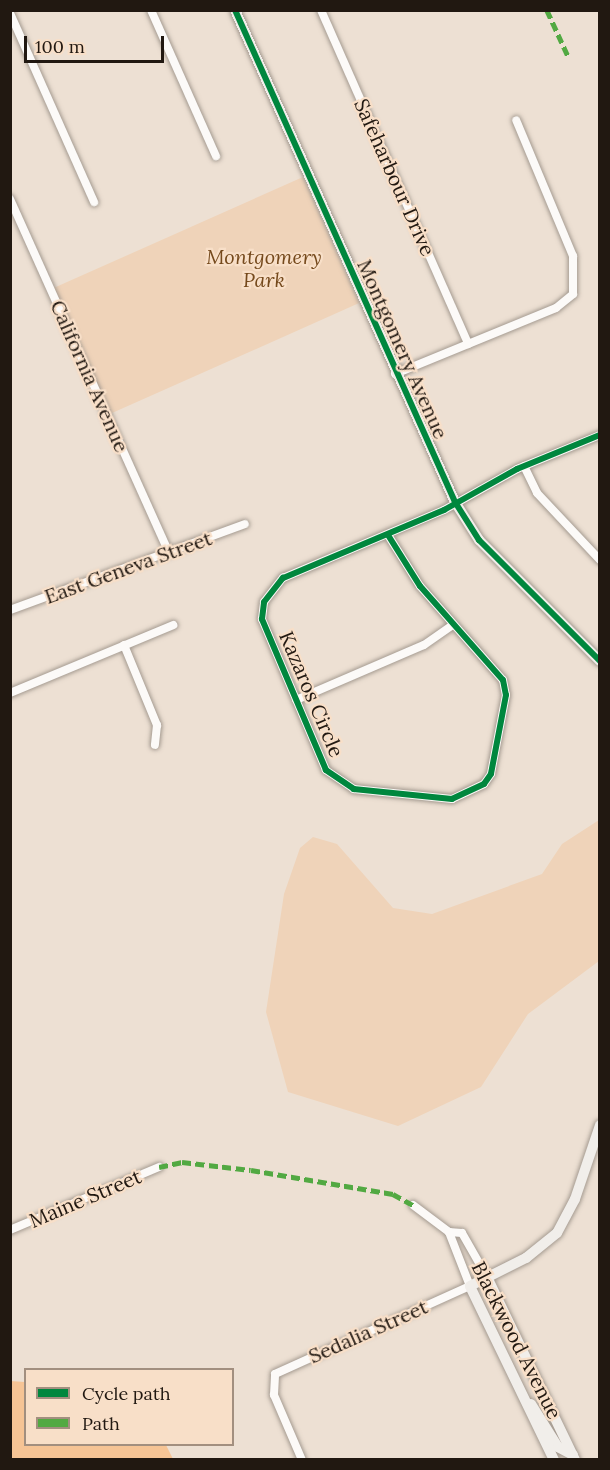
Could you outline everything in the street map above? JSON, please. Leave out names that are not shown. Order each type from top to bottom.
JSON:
[{"type":"street","points":[[151,10],[216,156]]},
{"type":"street","name":"Montgomery Avenue","points":[[235,10],[395,374],[455,502],[479,540],[600,660]]},
{"type":"street","name":"Safeharbour Drive","points":[[321,10],[468,344]]},
{"type":"street","points":[[10,13],[94,202]]},
{"type":"street","points":[[395,374],[556,308],[573,294],[573,256],[516,120]]},
{"type":"street","name":"California Avenue","points":[[10,199],[169,553]]},
{"type":"street","name":"Kazaros Circle","points":[[388,535],[453,625],[497,668],[507,695],[491,774],[469,793],[452,799],[354,789],[339,782],[326,770],[262,619],[268,590],[283,578],[388,535],[524,466],[600,435]]},
{"type":"street","points":[[524,466],[550,509],[600,560]]},
{"type":"street","name":"East Geneva Street","points":[[10,610],[245,524]]},
{"type":"street","points":[[10,693],[173,625]]},
{"type":"street","points":[[296,700],[424,645],[453,625]]},
{"type":"street","points":[[124,645],[157,724],[155,745]]},
{"type":"street","points":[[470,1286],[526,1257],[557,1233],[575,1199],[600,1125]]},
{"type":"street","name":"Maine Street","points":[[10,1230],[159,1167]]},
{"type":"street","name":"Blackwood Avenue","points":[[413,1204],[449,1232],[470,1286],[554,1460]]},
{"type":"street","name":"Blackwood Avenue","points":[[449,1232],[462,1233],[487,1277],[574,1458]]},
{"type":"street","name":"Sedalia Street","points":[[302,1460],[272,1383],[282,1368],[470,1286]]},
{"type":"street","points":[[525,1397],[544,1416],[558,1447],[574,1458]]},
{"type":"green space","name":"Montgomery Park","points":[[303,177],[359,303],[110,414],[54,288]]},
{"type":"green space","points":[[599,820],[599,961],[528,1014],[481,1087],[398,1126],[288,1092],[266,1012],[284,894],[300,848],[313,837],[337,844],[393,908],[432,914],[542,874],[562,844]]},
{"type":"shaded area","points":[[10,1381],[24,1382],[24,1446],[166,1446],[173,1459],[11,1459]]},
{"type":"marked path","points":[[547,10],[569,58]]},
{"type":"marked path","points":[[159,1167],[182,1162],[251,1170],[393,1194],[413,1205]]},
{"type":"cycle path","points":[[235,10],[455,502],[479,540],[600,661]]},
{"type":"cycle path","points":[[388,535],[420,586],[503,680],[506,695],[491,774],[484,784],[452,799],[354,789],[326,770],[262,619],[264,602],[283,578],[444,510],[517,469],[600,435]]}]
